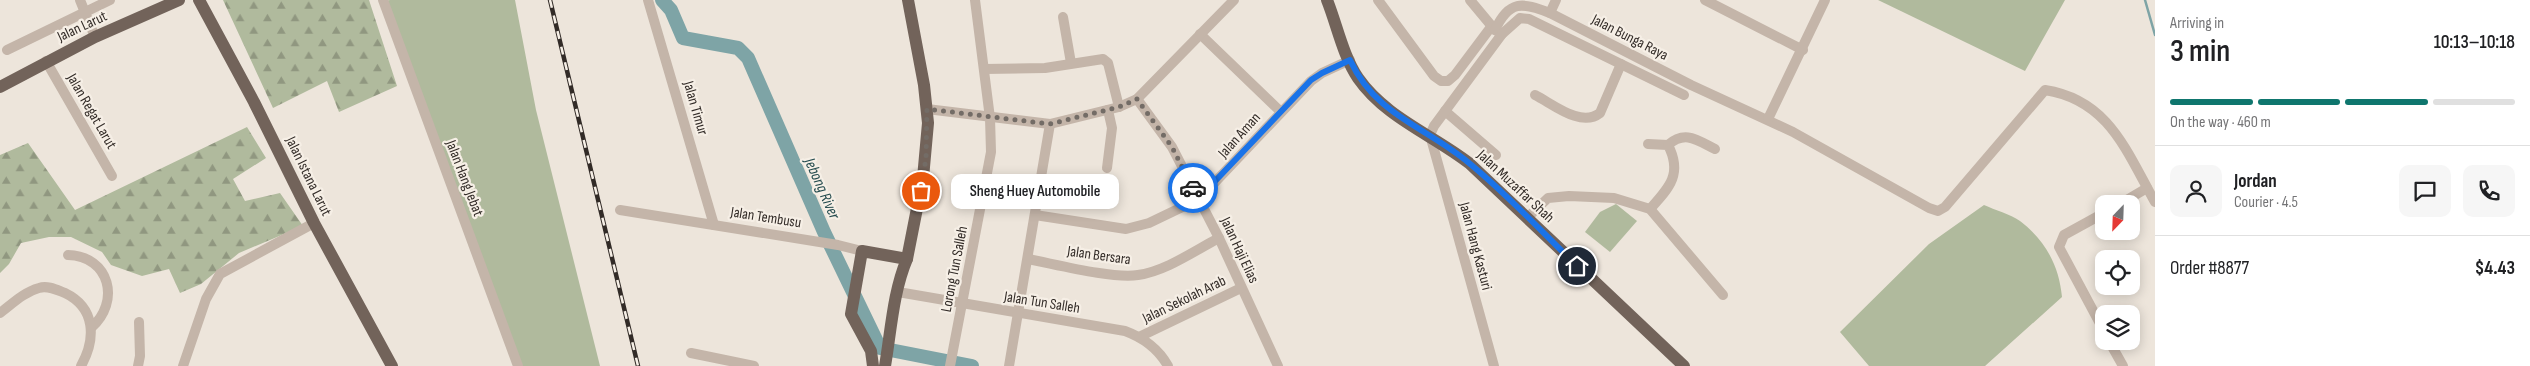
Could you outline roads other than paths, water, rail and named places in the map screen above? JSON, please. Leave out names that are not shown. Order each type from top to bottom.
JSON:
[{"type":"main road","name":"Jalan Larut","points":[[0,87],[46,61],[95,37],[179,0]]},
{"type":"main road","name":"Jalan Istana Larut","points":[[199,0],[254,102],[314,223],[392,366]]},
{"type":"main road","points":[[890,363],[902,293],[902,271],[907,260],[926,158],[927,109],[908,0]]},
{"type":"main road","name":"Jalan Muzaffar Shah","points":[[1326,0],[1357,76],[1374,97],[1388,110],[1430,135],[1469,163],[1684,366]]},
{"type":"main road","points":[[862,251],[850,308],[852,320],[871,351],[873,366]]},
{"type":"main road","name":"Jalan Tembusu","points":[[862,251],[907,260]]},
{"type":"street","points":[[80,0],[95,37]]},
{"type":"street","points":[[6,50],[110,0]]},
{"type":"street","name":"Jalan Hang Jebat","points":[[383,0],[518,366]]},
{"type":"street","name":"Jalan Timur","points":[[648,0],[714,225]]},
{"type":"street","name":"Lorong Tun Salleh","points":[[950,366],[991,152],[990,118],[975,0]]},
{"type":"street","points":[[927,109],[1050,124],[1119,107],[1137,99],[1234,0]]},
{"type":"street","points":[[1378,0],[1434,76],[1441,81],[1448,81],[1455,75],[1496,30],[1470,0]]},
{"type":"street","points":[[1550,13],[1556,0]]},
{"type":"street","points":[[1705,0],[1803,50]]},
{"type":"street","points":[[1768,119],[1803,50],[1825,0]]},
{"type":"street","name":"Jalan Bunga Raya","points":[[1430,135],[1496,30],[1502,15],[1516,6],[1532,6],[1550,13],[1690,85],[1768,119],[1928,208],[1938,211],[1945,207],[2045,90],[2064,93],[2088,107],[2108,122],[2148,188]]},
{"type":"street","points":[[1063,17],[1071,63]]},
{"type":"street","name":"Jalan Bunga Raya","points":[[1496,30],[1520,18],[1529,19],[1684,95]]},
{"type":"street","name":"Jalan Aman","points":[[1200,34],[1281,112]]},
{"type":"street","points":[[984,69],[1045,68],[1104,59],[1108,63],[1119,107]]},
{"type":"street","name":"Jalan Aman","points":[[1199,198],[1281,112],[1322,73],[1350,60]]},
{"type":"street","name":"Jalan Regat Larut","points":[[46,61],[112,176]]},
{"type":"street","points":[[1535,95],[1572,115],[1586,119],[1595,117],[1600,113],[1621,64]]},
{"type":"street","name":"Jalan Haji Elias","points":[[1137,99],[1172,147],[1199,198],[1278,366]]},
{"type":"street","points":[[1107,168],[1112,128],[1108,110]]},
{"type":"street","points":[[1445,111],[1496,155]]},
{"type":"street","points":[[1010,364],[1050,124]]},
{"type":"street","name":"Jalan Hang Kasturi","points":[[1430,135],[1494,366]]},
{"type":"street","points":[[1648,144],[1668,145],[1676,138],[1684,136],[1700,141],[1715,149]]},
{"type":"street","points":[[1650,209],[1672,182],[1676,171],[1673,155],[1668,145]]},
{"type":"street","points":[[2136,195],[2148,188],[2155,202]]},
{"type":"street","points":[[1527,218],[1548,198],[1568,196],[1614,198],[1650,209],[1723,295]]},
{"type":"street","points":[[1035,215],[1126,229],[1142,226],[1199,198]]},
{"type":"street","name":"Jalan Tembusu","points":[[620,210],[838,245],[862,251]]},
{"type":"street","points":[[2095,217],[2064,234],[2059,243],[2060,252],[2095,315]]},
{"type":"street","points":[[183,366],[206,299],[220,274],[314,223]]},
{"type":"street","name":"Jalan Bersara","points":[[1028,259],[1100,272],[1136,276],[1157,270],[1219,238]]},
{"type":"street","points":[[68,255],[85,259],[106,276],[109,289],[108,299],[100,320],[91,328]]},
{"type":"street","points":[[0,313],[26,294],[40,287],[54,288],[81,304],[90,319],[91,328],[87,354],[81,366]]},
{"type":"street","name":"Jalan Sekolah Arab","points":[[1139,336],[1241,288]]},
{"type":"street","name":"Jalan Tun Salleh","points":[[902,293],[1125,331],[1139,336],[1163,357],[1168,366]]},
{"type":"street","points":[[138,366],[140,356],[139,322]]},
{"type":"street","points":[[2114,350],[2123,366]]},
{"type":"street","points":[[691,354],[754,366]]},
{"type":"waterway","name":"Jebong River","points":[[662,0],[671,10],[683,38],[738,48],[748,58],[824,232],[880,348],[972,366]]},
{"type":"waterway","points":[[2145,0],[2155,35]]},
{"type":"railway","points":[[550,0],[638,366]]},
{"type":"place","name":"Sheng Huey Automobile","points":[[921,191]]}]
